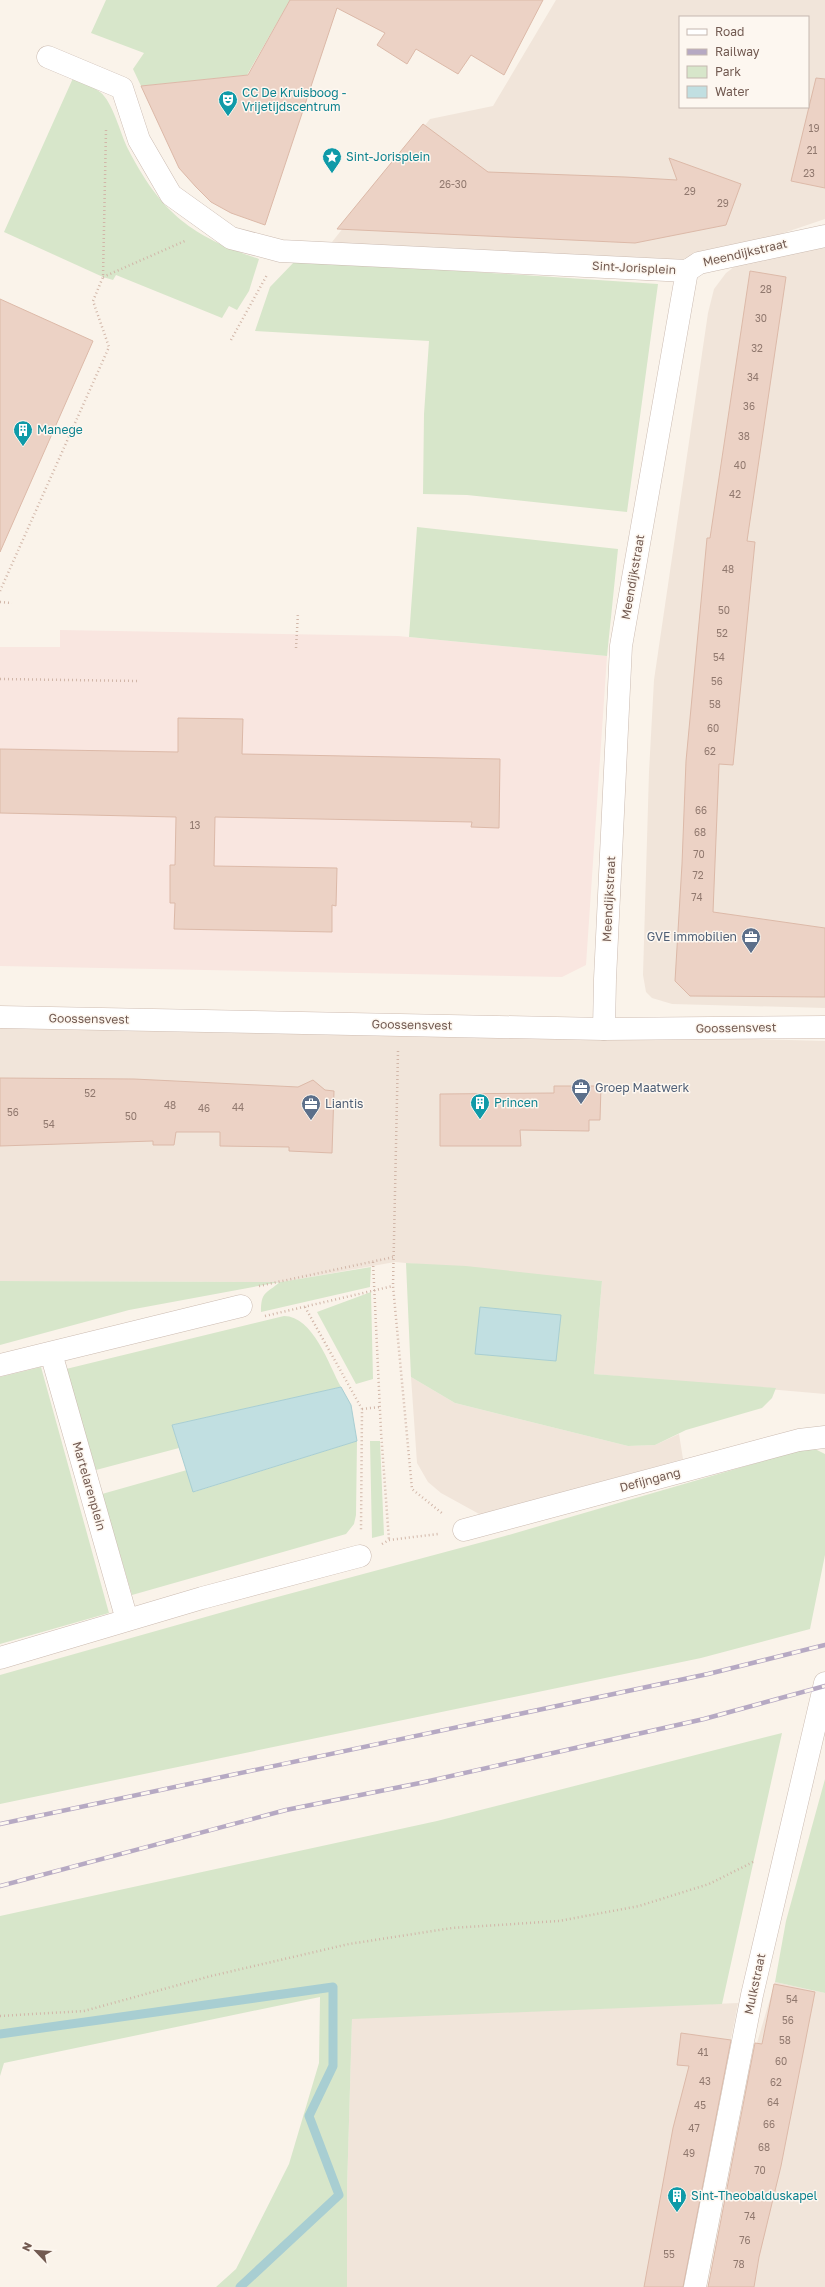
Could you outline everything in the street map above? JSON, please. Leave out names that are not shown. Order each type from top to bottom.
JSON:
[{"type":"street","name":"Sint-Jorisplein","points":[[48,56],[122,88],[139,140],[171,195],[231,238],[281,251],[687,271]]},
{"type":"street","name":"Meendijkstraat","points":[[604,1029],[605,971],[621,646],[687,271],[699,263],[825,236]]},
{"type":"street","name":"Goossensvest","points":[[0,1017],[604,1029],[825,1027]]},
{"type":"street","points":[[0,1365],[241,1306]]},
{"type":"street","name":"Martelarenplein","points":[[51,1353],[127,1620]]},
{"type":"street","name":"Defijngang","points":[[470,1529],[799,1440],[825,1436]]},
{"type":"street","points":[[0,1658],[127,1620],[360,1556]]},
{"type":"street","name":"Mulkstraat","points":[[695,2287],[752,1995],[787,1840],[825,1683]]},
{"type":"path","points":[[0,591],[109,347],[93,301],[103,277],[106,128]]},
{"type":"path","points":[[103,277],[216,228]]},
{"type":"path","points":[[231,340],[281,251]]},
{"type":"path","points":[[0,602],[12,603]]},
{"type":"path","points":[[296,648],[298,613]]},
{"type":"path","points":[[0,679],[138,681]]},
{"type":"path","points":[[398,1025],[393,1286],[412,1489],[470,1529]]},
{"type":"path","points":[[393,1286],[262,1317],[241,1306],[259,1286],[394,1257]]},
{"type":"path","points":[[373,1262],[380,1407],[389,1540]]},
{"type":"path","points":[[305,1307],[362,1409],[360,1556],[389,1540],[470,1529]]},
{"type":"path","points":[[362,1409],[380,1407]]},
{"type":"path","points":[[0,2016],[84,2011],[211,1976],[349,1944],[452,1928],[559,1921],[639,1906],[709,1884],[753,1863],[787,1840]]},
{"type":"shaded area","points":[[556,0],[825,0],[825,219],[674,270],[328,247],[430,119],[493,106]]},
{"type":"shaded area","points":[[825,246],[825,1008],[672,1004],[652,998],[646,992],[643,975],[649,772],[654,680],[708,313],[714,289],[726,273],[738,264]]},
{"type":"shaded area","points":[[60,630],[398,636],[607,656],[586,965],[562,977],[0,966],[0,647],[60,647]]},
{"type":"shaded area","points":[[0,1019],[825,1041],[825,1394],[594,1374],[602,1281],[395,1262],[282,1282],[0,1281]]},
{"type":"shaded area","points":[[411,1377],[455,1403],[628,1446],[655,1445],[679,1434],[683,1459],[481,1515],[441,1493],[428,1482],[417,1463]]},
{"type":"shaded area","points":[[775,1982],[825,1993],[825,2287],[713,2287],[749,2070]]},
{"type":"shaded area","points":[[738,2003],[683,2287],[347,2287],[347,2190],[352,2018]]},
{"type":"green space","points":[[106,0],[290,0],[247,75],[141,86],[133,69],[144,53],[91,33]]},
{"type":"green space","points":[[74,76],[100,92],[105,97],[109,103],[128,149],[140,171],[166,206],[196,231],[214,241],[259,259],[249,291],[237,310],[229,306],[222,318],[116,275],[113,280],[103,277],[4,232]]},
{"type":"green space","points":[[296,260],[658,284],[627,512],[467,495],[423,494],[424,414],[429,341],[255,331],[270,287]]},
{"type":"green space","points":[[417,527],[618,549],[607,656],[409,637]]},
{"type":"green space","points":[[406,1263],[466,1266],[602,1281],[594,1374],[776,1388],[772,1398],[762,1408],[686,1430],[655,1445],[628,1446],[455,1403],[411,1377]]},
{"type":"green space","points":[[371,1267],[370,1287],[261,1312],[263,1296],[280,1282],[129,1310],[0,1345],[0,1281],[281,1282]]},
{"type":"green space","points":[[371,1292],[373,1379],[356,1384],[317,1312]]},
{"type":"green space","points":[[284,1316],[294,1318],[312,1333],[319,1343],[341,1387],[172,1425],[179,1448],[96,1470],[66,1369]]},
{"type":"green space","points":[[41,1367],[109,1613],[0,1644],[0,1377]]},
{"type":"green space","points":[[357,1441],[356,1515],[354,1524],[346,1534],[132,1595],[102,1494],[187,1470],[194,1492]]},
{"type":"green space","points":[[370,1441],[380,1441],[384,1535],[372,1538]]},
{"type":"green space","points":[[811,1447],[825,1454],[825,1555],[810,1629],[701,1658],[0,1804],[0,1675],[255,1603],[505,1536]]},
{"type":"green space","points":[[782,1733],[722,2004],[352,2019],[347,2190],[347,2287],[216,2287],[236,2269],[289,2164],[319,2063],[320,1997],[4,2063],[0,2076],[0,1916],[437,1821]]},
{"type":"green space","points":[[825,1779],[825,1993],[775,1982],[786,1921]]},
{"type":"water","points":[[480,1307],[561,1315],[556,1361],[475,1354]]},
{"type":"water","points":[[341,1387],[351,1405],[357,1441],[193,1492],[172,1425]]},
{"type":"building","name":"CC De Kruisboog - Vrijetijdscentrum","points":[[290,0],[543,0],[504,75],[471,55],[458,74],[416,49],[407,64],[377,45],[385,33],[337,8],[265,225],[231,213],[211,202],[179,168],[141,86],[248,75]]},
{"type":"building","points":[[816,78],[825,79],[825,188],[791,181]]},
{"type":"building","points":[[423,124],[488,172],[677,180],[669,158],[741,184],[726,225],[635,243],[337,229]]},
{"type":"building","points":[[750,271],[786,277],[747,541],[755,542],[733,765],[719,764],[713,912],[825,928],[825,997],[690,996],[675,981],[686,761],[707,538],[710,538]]},
{"type":"building","name":"Manege","points":[[0,299],[93,341],[0,552]]},
{"type":"building","points":[[178,718],[243,719],[242,754],[500,759],[499,828],[471,827],[472,822],[215,817],[214,866],[337,868],[336,906],[332,905],[332,932],[174,929],[175,903],[170,903],[170,865],[175,865],[176,817],[0,813],[0,749],[178,752]]},
{"type":"building","points":[[0,1078],[134,1079],[298,1087],[313,1080],[325,1090],[334,1091],[332,1153],[289,1151],[289,1147],[220,1146],[220,1132],[176,1132],[174,1145],[153,1145],[153,1141],[0,1146]]},
{"type":"building","points":[[554,1086],[601,1086],[600,1120],[589,1120],[589,1131],[520,1130],[521,1146],[440,1146],[440,1094],[554,1093]]},
{"type":"building","points":[[774,1984],[815,1992],[781,2166],[759,2257],[754,2287],[708,2287],[755,2043],[762,2044]]},
{"type":"building","points":[[681,2033],[731,2040],[683,2287],[644,2287],[673,2128],[689,2066],[677,2065]]},
{"type":"waterway","points":[[0,2034],[333,1987],[333,2066],[309,2116],[339,2195],[240,2287]]},
{"type":"railway","points":[[0,1824],[708,1674],[825,1645]]},
{"type":"railway","points":[[0,1886],[286,1810],[420,1783],[704,1719],[825,1686]]},
{"type":"place","name":"CC De Kruisboog - Vrijetijdscentrum","points":[[228,117]]},
{"type":"place","name":"Sint-Jorisplein","points":[[332,174]]},
{"type":"place","name":"Manege","points":[[23,447]]},
{"type":"place","name":"GVE immobilien","points":[[751,954]]},
{"type":"place","name":"Groep Maatwerk","points":[[581,1105]]},
{"type":"place","name":"Princen","points":[[480,1120]]},
{"type":"place","name":"Liantis","points":[[311,1121]]},
{"type":"place","name":"Sint-Theobalduskapel","points":[[677,2213]]}]
